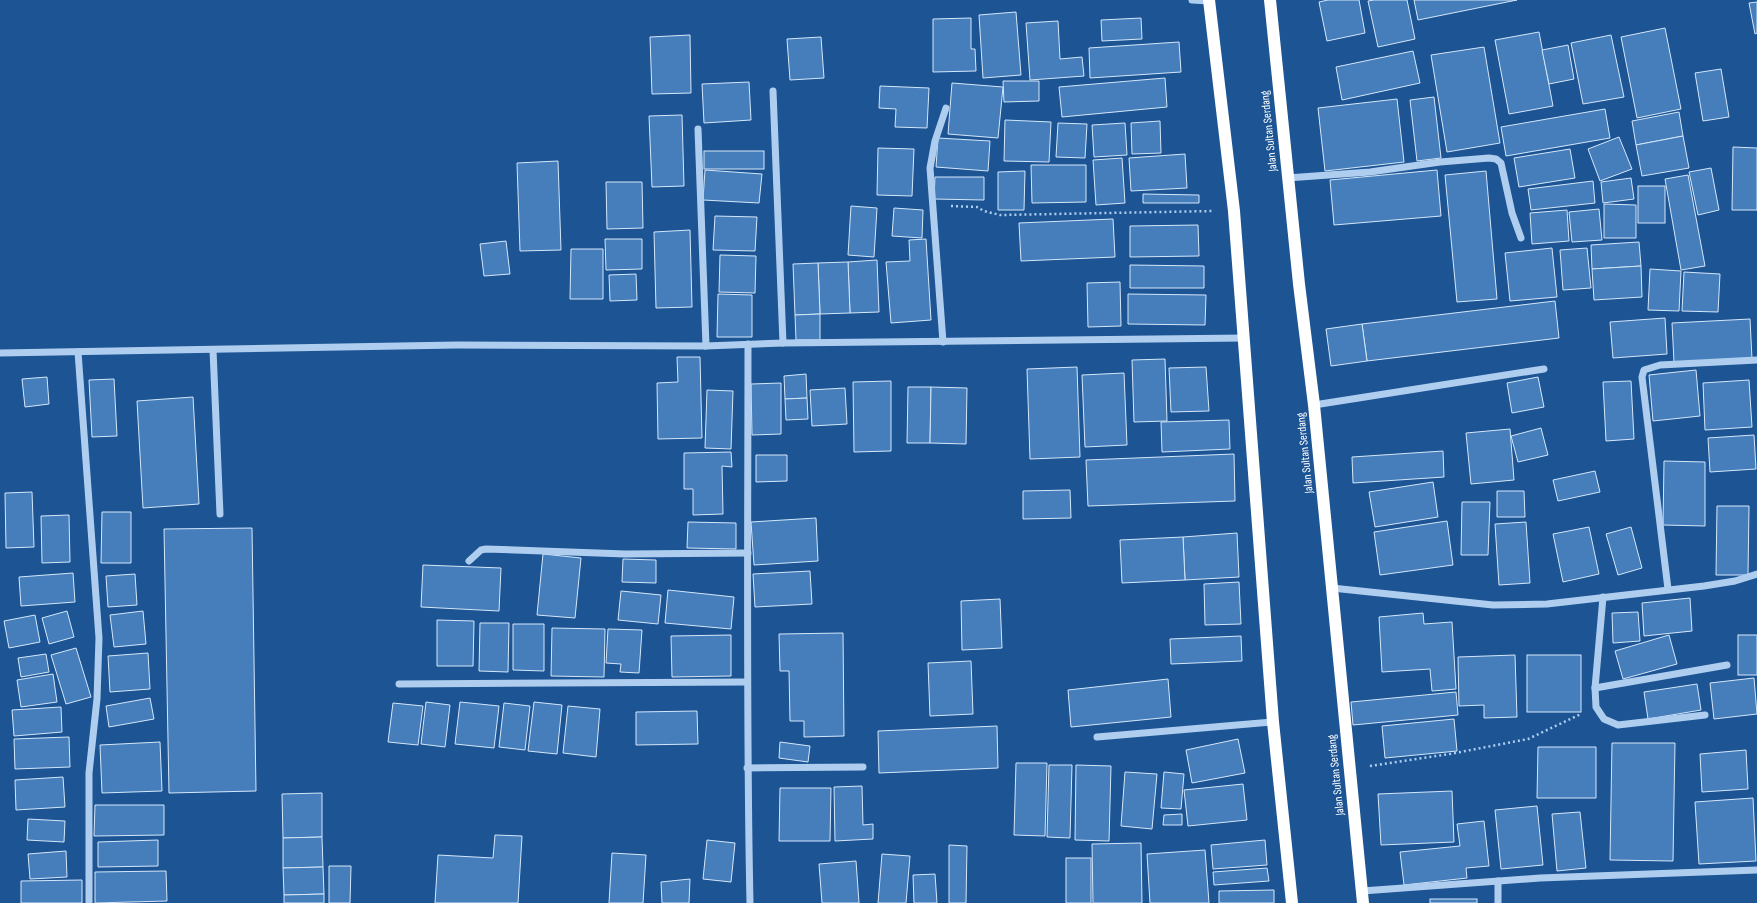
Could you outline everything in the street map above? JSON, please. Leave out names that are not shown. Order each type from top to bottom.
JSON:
[{"type":"highway","name":"Jalan Sultan Serdang","points":[[1270,0],[1287,178],[1314,405],[1363,897]]},
{"type":"highway","points":[[1209,1],[1234,211],[1245,338],[1273,722],[1292,903]]},
{"type":"street","points":[[1192,0],[1209,1]]},
{"type":"street","points":[[773,91],[783,343]]},
{"type":"street","points":[[943,342],[930,168],[931,156],[946,108]]},
{"type":"street","points":[[698,129],[706,346]]},
{"type":"street","points":[[1287,178],[1370,172],[1440,162],[1490,158],[1496,159],[1501,163],[1512,213],[1521,238]]},
{"type":"street","points":[[0,352],[457,346],[706,346],[783,343],[1245,338]]},
{"type":"street","points":[[748,344],[748,553],[746,682],[750,903]]},
{"type":"street","points":[[213,350],[220,514]]},
{"type":"street","points":[[78,352],[99,638],[97,699],[89,773],[89,903]]},
{"type":"street","points":[[1668,589],[1642,377],[1644,370],[1660,365],[1757,360]]},
{"type":"street","points":[[1314,405],[1544,368]]},
{"type":"street","points":[[469,561],[481,550],[486,549],[625,554],[748,553]]},
{"type":"street","points":[[1332,588],[1493,605],[1547,604],[1735,581],[1757,574]]},
{"type":"street","points":[[1603,597],[1595,688],[1596,707],[1604,719],[1618,725],[1705,715]]},
{"type":"street","points":[[1595,688],[1727,665]]},
{"type":"street","points":[[399,684],[746,682]]},
{"type":"street","points":[[1097,737],[1273,722]]},
{"type":"street","points":[[747,768],[863,767]]},
{"type":"street","points":[[1363,897],[1498,881],[1540,878],[1757,870]]},
{"type":"street","points":[[1498,881],[1498,903]]},
{"type":"path","points":[[933,205],[977,206],[984,211],[1000,215],[1234,211]]},
{"type":"path","points":[[1350,769],[1450,754],[1528,739],[1596,707]]},
{"type":"building","points":[[1328,0],[1359,0],[1365,33],[1327,41],[1319,2]]},
{"type":"building","points":[[1407,0],[1415,39],[1378,47],[1368,1]]},
{"type":"building","points":[[1414,0],[1517,0],[1418,20]]},
{"type":"building","points":[[1757,2],[1757,33],[1755,34],[1749,3]]},
{"type":"building","points":[[1016,12],[1021,75],[983,78],[979,15]]},
{"type":"building","points":[[971,18],[971,49],[975,49],[976,71],[933,72],[933,19]]},
{"type":"building","points":[[1141,18],[1142,39],[1102,41],[1101,20]]},
{"type":"building","points":[[1058,21],[1060,59],[1082,57],[1084,76],[1030,80],[1026,23]]},
{"type":"building","points":[[1665,28],[1681,109],[1637,118],[1621,37]]},
{"type":"building","points":[[1539,32],[1553,106],[1509,114],[1495,40]]},
{"type":"building","points":[[690,35],[691,93],[652,94],[650,37]]},
{"type":"building","points":[[1611,35],[1624,97],[1583,104],[1571,43]]},
{"type":"building","points":[[821,37],[824,78],[790,80],[787,39]]},
{"type":"building","points":[[1179,42],[1181,72],[1090,78],[1089,48]]},
{"type":"building","points":[[1568,45],[1574,79],[1549,84],[1542,50]]},
{"type":"building","points":[[1484,47],[1500,143],[1447,152],[1431,55]]},
{"type":"building","points":[[1413,51],[1420,83],[1342,100],[1336,67]]},
{"type":"building","points":[[1721,69],[1729,117],[1703,121],[1695,73]]},
{"type":"building","points":[[1165,78],[1167,107],[1062,117],[1059,87]]},
{"type":"building","points":[[1003,81],[1039,81],[1039,101],[1004,102]]},
{"type":"building","points":[[749,82],[751,120],[704,123],[702,84]]},
{"type":"building","points":[[952,83],[1003,87],[998,138],[948,134]]},
{"type":"building","points":[[880,86],[929,88],[927,128],[895,127],[896,109],[879,108]]},
{"type":"building","points":[[1434,97],[1441,158],[1417,161],[1410,100]]},
{"type":"building","points":[[1397,99],[1404,162],[1325,171],[1318,108]]},
{"type":"building","points":[[1605,109],[1610,138],[1506,156],[1501,127]]},
{"type":"building","points":[[1679,112],[1683,136],[1636,145],[1632,121]]},
{"type":"building","points":[[682,115],[684,186],[652,187],[649,116]]},
{"type":"building","points":[[1005,120],[1051,122],[1049,162],[1004,161]]},
{"type":"building","points":[[1160,121],[1161,153],[1132,154],[1131,123]]},
{"type":"building","points":[[1058,123],[1087,124],[1085,158],[1056,157]]},
{"type":"building","points":[[1125,123],[1127,155],[1094,157],[1092,125]]},
{"type":"building","points":[[1683,136],[1689,168],[1642,176],[1636,145]]},
{"type":"building","points":[[1619,137],[1632,169],[1600,181],[1588,149]]},
{"type":"building","points":[[938,138],[990,141],[988,171],[936,167]]},
{"type":"building","points":[[1733,147],[1757,148],[1757,210],[1732,210]]},
{"type":"building","points":[[878,148],[914,149],[912,196],[877,195]]},
{"type":"building","points":[[1570,149],[1575,178],[1519,187],[1514,158]]},
{"type":"building","points":[[704,151],[764,151],[764,169],[704,169]]},
{"type":"building","points":[[1185,154],[1187,188],[1131,191],[1129,158]]},
{"type":"building","points":[[1122,158],[1125,203],[1096,205],[1093,160]]},
{"type":"building","points":[[558,161],[561,250],[520,251],[517,163]]},
{"type":"building","points":[[1031,165],[1086,165],[1086,202],[1032,203]]},
{"type":"building","points":[[1711,168],[1719,210],[1698,215],[1689,172]]},
{"type":"building","points":[[705,170],[762,174],[759,203],[703,200]]},
{"type":"building","points":[[1437,170],[1441,216],[1334,225],[1330,180]]},
{"type":"building","points":[[1025,171],[1024,210],[998,210],[998,172]]},
{"type":"building","points":[[1486,171],[1497,299],[1457,302],[1445,175]]},
{"type":"building","points":[[1688,175],[1705,266],[1681,270],[1665,179]]},
{"type":"building","points":[[935,177],[984,177],[984,200],[934,199]]},
{"type":"building","points":[[1631,178],[1634,199],[1603,203],[1601,182]]},
{"type":"building","points":[[1593,181],[1595,203],[1531,210],[1528,189]]},
{"type":"building","points":[[606,182],[642,182],[643,228],[607,229]]},
{"type":"building","points":[[1638,186],[1665,186],[1665,223],[1638,223]]},
{"type":"building","points":[[1143,194],[1199,195],[1199,203],[1143,203]]},
{"type":"building","points":[[1604,204],[1636,205],[1636,238],[1604,238]]},
{"type":"building","points":[[851,206],[877,208],[874,257],[848,255]]},
{"type":"building","points":[[894,208],[923,210],[922,238],[892,236]]},
{"type":"building","points":[[1599,209],[1602,240],[1572,242],[1569,212]]},
{"type":"building","points":[[1567,210],[1569,241],[1532,244],[1530,213]]},
{"type":"building","points":[[715,216],[757,217],[755,251],[713,250]]},
{"type":"building","points":[[1113,219],[1115,257],[1021,261],[1019,223]]},
{"type":"building","points":[[1198,225],[1199,256],[1130,257],[1130,226]]},
{"type":"building","points":[[690,230],[692,307],[656,308],[654,232]]},
{"type":"building","points":[[605,239],[642,239],[642,269],[606,270]]},
{"type":"building","points":[[926,239],[931,320],[891,323],[886,262],[910,261],[909,240]]},
{"type":"building","points":[[506,241],[510,274],[484,276],[480,244]]},
{"type":"building","points":[[1639,242],[1641,266],[1592,269],[1591,245]]},
{"type":"building","points":[[1552,248],[1557,297],[1510,301],[1505,253]]},
{"type":"building","points":[[1587,248],[1591,288],[1563,290],[1560,250]]},
{"type":"building","points":[[571,249],[603,249],[603,299],[570,299]]},
{"type":"building","points":[[720,255],[756,256],[755,293],[719,292]]},
{"type":"building","points":[[877,260],[879,312],[850,313],[848,262]]},
{"type":"building","points":[[848,262],[850,313],[820,314],[818,263]]},
{"type":"building","points":[[818,263],[820,314],[795,315],[793,264]]},
{"type":"building","points":[[1130,265],[1204,266],[1204,288],[1130,288]]},
{"type":"building","points":[[1641,266],[1642,297],[1594,300],[1592,269]]},
{"type":"building","points":[[1650,269],[1681,271],[1679,311],[1648,310]]},
{"type":"building","points":[[1684,272],[1720,274],[1718,312],[1682,311]]},
{"type":"building","points":[[636,274],[637,300],[610,301],[609,275]]},
{"type":"building","points":[[1120,282],[1121,326],[1088,327],[1087,283]]},
{"type":"building","points":[[718,294],[752,295],[752,337],[717,337]]},
{"type":"building","points":[[1128,294],[1206,295],[1205,325],[1128,324]]},
{"type":"building","points":[[1555,301],[1559,338],[1367,361],[1362,324]]},
{"type":"building","points":[[820,314],[820,340],[796,340],[795,315]]},
{"type":"building","points":[[1665,318],[1667,354],[1613,358],[1610,322]]},
{"type":"building","points":[[1750,319],[1752,359],[1674,362],[1672,323]]},
{"type":"building","points":[[1362,324],[1367,361],[1331,366],[1326,329]]},
{"type":"building","points":[[677,357],[700,357],[702,438],[658,439],[657,383],[678,382]]},
{"type":"building","points":[[1165,359],[1167,421],[1134,422],[1132,360]]},
{"type":"building","points":[[1077,367],[1080,457],[1030,459],[1027,369]]},
{"type":"building","points":[[1206,367],[1209,411],[1171,412],[1169,368]]},
{"type":"building","points":[[1696,370],[1700,416],[1653,421],[1649,375]]},
{"type":"building","points":[[1124,373],[1127,445],[1085,447],[1082,375]]},
{"type":"building","points":[[806,374],[807,398],[785,399],[784,376]]},
{"type":"building","points":[[47,377],[49,404],[25,407],[22,379]]},
{"type":"building","points":[[1538,377],[1544,407],[1512,413],[1507,383]]},
{"type":"building","points":[[114,379],[117,436],[92,437],[89,380]]},
{"type":"building","points":[[1749,380],[1752,427],[1705,430],[1703,383]]},
{"type":"building","points":[[891,381],[891,451],[854,452],[853,382]]},
{"type":"building","points":[[1631,381],[1634,439],[1606,441],[1603,382]]},
{"type":"building","points":[[781,383],[781,434],[752,435],[751,384]]},
{"type":"building","points":[[908,387],[931,387],[930,443],[907,443]]},
{"type":"building","points":[[931,387],[967,388],[966,444],[930,443]]},
{"type":"building","points":[[845,388],[847,424],[812,426],[810,390]]},
{"type":"building","points":[[707,390],[733,391],[731,449],[705,448]]},
{"type":"building","points":[[193,397],[199,504],[143,508],[137,401]]},
{"type":"building","points":[[807,398],[808,419],[786,420],[785,399]]},
{"type":"building","points":[[1229,420],[1230,449],[1162,452],[1161,422]]},
{"type":"building","points":[[1541,428],[1548,455],[1518,462],[1511,436]]},
{"type":"building","points":[[1510,429],[1514,480],[1471,484],[1466,433]]},
{"type":"building","points":[[1754,435],[1756,469],[1710,472],[1708,438]]},
{"type":"building","points":[[1443,451],[1444,477],[1353,483],[1352,457]]},
{"type":"building","points":[[731,452],[732,467],[722,466],[723,514],[693,515],[693,489],[684,489],[684,453]]},
{"type":"building","points":[[1234,454],[1235,501],[1088,506],[1086,460]]},
{"type":"building","points":[[756,455],[787,455],[787,481],[756,482]]},
{"type":"building","points":[[1664,461],[1705,462],[1705,526],[1663,525]]},
{"type":"building","points":[[1595,471],[1600,492],[1558,501],[1553,480]]},
{"type":"building","points":[[1433,482],[1438,517],[1375,527],[1369,492]]},
{"type":"building","points":[[1070,490],[1071,518],[1023,519],[1023,491]]},
{"type":"building","points":[[1497,491],[1524,491],[1525,517],[1497,517]]},
{"type":"building","points":[[32,492],[34,547],[6,548],[5,493]]},
{"type":"building","points":[[1462,502],[1490,502],[1488,555],[1461,555]]},
{"type":"building","points":[[1717,506],[1749,506],[1748,575],[1716,575]]},
{"type":"building","points":[[102,512],[131,512],[131,563],[101,563]]},
{"type":"building","points":[[69,515],[70,562],[42,563],[41,516]]},
{"type":"building","points":[[816,518],[818,561],[754,565],[751,522]]},
{"type":"building","points":[[1447,521],[1453,565],[1380,575],[1374,532]]},
{"type":"building","points":[[688,522],[736,523],[736,549],[687,548]]},
{"type":"building","points":[[1526,522],[1530,583],[1499,585],[1495,524]]},
{"type":"building","points":[[1589,527],[1599,574],[1563,582],[1553,534]]},
{"type":"building","points":[[1631,527],[1642,568],[1618,575],[1606,534]]},
{"type":"building","points":[[252,528],[256,791],[169,793],[164,529]]},
{"type":"building","points":[[1237,533],[1239,577],[1185,580],[1183,537]]},
{"type":"building","points":[[1183,537],[1185,580],[1122,583],[1120,540]]},
{"type":"building","points":[[543,554],[581,558],[575,618],[537,615]]},
{"type":"building","points":[[623,559],[656,560],[656,583],[622,582]]},
{"type":"building","points":[[423,565],[501,568],[499,611],[421,607]]},
{"type":"building","points":[[810,571],[812,604],[755,607],[753,574]]},
{"type":"building","points":[[73,573],[75,602],[21,606],[19,577]]},
{"type":"building","points":[[135,574],[137,605],[108,607],[106,576]]},
{"type":"building","points":[[1239,582],[1241,624],[1205,625],[1204,584]]},
{"type":"building","points":[[668,590],[734,597],[731,629],[665,623]]},
{"type":"building","points":[[621,591],[661,595],[658,624],[618,620]]},
{"type":"building","points":[[1690,598],[1692,631],[1644,636],[1642,603]]},
{"type":"building","points":[[1000,599],[1002,648],[962,650],[961,601]]},
{"type":"building","points":[[67,611],[74,637],[49,644],[42,618]]},
{"type":"building","points":[[143,611],[146,644],[114,647],[110,615]]},
{"type":"building","points":[[1638,612],[1640,641],[1613,643],[1612,613]]},
{"type":"building","points":[[1423,613],[1424,624],[1452,622],[1456,689],[1432,691],[1430,669],[1382,672],[1379,617]]},
{"type":"building","points":[[35,615],[40,642],[9,648],[4,621]]},
{"type":"building","points":[[437,620],[474,621],[473,666],[437,666]]},
{"type":"building","points":[[480,623],[509,623],[508,672],[479,671]]},
{"type":"building","points":[[513,624],[544,624],[544,671],[513,670]]},
{"type":"building","points":[[552,628],[605,629],[604,677],[551,676]]},
{"type":"building","points":[[608,629],[642,630],[639,673],[620,672],[621,664],[606,663]]},
{"type":"building","points":[[843,633],[844,736],[804,737],[804,721],[790,721],[789,671],[780,671],[779,634]]},
{"type":"building","points":[[731,635],[731,676],[672,677],[671,636]]},
{"type":"building","points":[[1669,635],[1677,664],[1623,679],[1615,651]]},
{"type":"building","points":[[1738,635],[1757,635],[1757,675],[1738,675]]},
{"type":"building","points":[[1241,636],[1242,661],[1171,664],[1170,639]]},
{"type":"building","points":[[76,648],[91,697],[66,704],[51,655]]},
{"type":"building","points":[[148,653],[150,689],[110,692],[108,656]]},
{"type":"building","points":[[46,654],[49,672],[21,677],[18,658]]},
{"type":"building","points":[[1515,655],[1517,717],[1484,718],[1484,705],[1459,706],[1458,657]]},
{"type":"building","points":[[1527,655],[1581,655],[1581,712],[1527,712]]},
{"type":"building","points":[[971,661],[973,714],[930,716],[928,663]]},
{"type":"building","points":[[53,674],[57,702],[21,707],[17,680]]},
{"type":"building","points":[[1754,678],[1757,714],[1714,719],[1710,683]]},
{"type":"building","points":[[1168,679],[1171,717],[1071,727],[1068,690]]},
{"type":"building","points":[[1697,684],[1701,710],[1648,719],[1644,692]]},
{"type":"building","points":[[1456,692],[1458,715],[1353,725],[1351,702]]},
{"type":"building","points":[[150,698],[154,719],[109,727],[106,706]]},
{"type":"building","points":[[426,702],[450,705],[445,747],[421,744]]},
{"type":"building","points":[[460,702],[499,706],[494,748],[455,744]]},
{"type":"building","points":[[534,702],[562,705],[557,754],[528,751]]},
{"type":"building","points":[[393,703],[423,706],[418,745],[388,742]]},
{"type":"building","points":[[504,703],[530,706],[525,750],[499,747]]},
{"type":"building","points":[[568,706],[600,709],[596,757],[563,753]]},
{"type":"building","points":[[61,707],[62,732],[14,736],[12,710]]},
{"type":"building","points":[[697,711],[698,744],[636,745],[636,712]]},
{"type":"building","points":[[1454,719],[1457,751],[1385,758],[1382,726]]},
{"type":"building","points":[[997,726],[998,768],[879,773],[878,731]]},
{"type":"building","points":[[69,737],[70,767],[15,769],[14,739]]},
{"type":"building","points":[[1238,739],[1245,773],[1192,783],[1186,750]]},
{"type":"building","points":[[160,742],[162,791],[102,793],[100,745]]},
{"type":"building","points":[[780,742],[810,746],[808,762],[779,758]]},
{"type":"building","points":[[1612,743],[1675,743],[1673,861],[1610,860]]},
{"type":"building","points":[[1538,747],[1596,747],[1596,798],[1537,798]]},
{"type":"building","points":[[1746,750],[1748,789],[1702,792],[1700,754]]},
{"type":"building","points":[[1016,763],[1047,763],[1045,836],[1014,835]]},
{"type":"building","points":[[1049,765],[1072,765],[1070,838],[1047,837]]},
{"type":"building","points":[[1076,765],[1111,766],[1109,841],[1075,840]]},
{"type":"building","points":[[1125,772],[1157,774],[1152,829],[1121,826]]},
{"type":"building","points":[[1164,772],[1184,774],[1181,809],[1161,808]]},
{"type":"building","points":[[63,777],[65,807],[16,810],[15,780]]},
{"type":"building","points":[[1243,784],[1247,820],[1188,826],[1184,790]]},
{"type":"building","points":[[862,786],[863,825],[873,824],[873,839],[835,841],[834,787]]},
{"type":"building","points":[[780,788],[831,788],[830,841],[779,841]]},
{"type":"building","points":[[1452,791],[1454,842],[1381,845],[1378,794]]},
{"type":"building","points":[[322,793],[322,837],[283,838],[282,794]]},
{"type":"building","points":[[1753,798],[1756,861],[1699,864],[1695,802]]},
{"type":"building","points":[[95,805],[164,805],[164,835],[94,836]]},
{"type":"building","points":[[1537,806],[1543,865],[1501,869],[1495,810]]},
{"type":"building","points":[[1580,812],[1586,868],[1557,871],[1552,814]]},
{"type":"building","points":[[1182,814],[1182,825],[1163,825],[1164,815]]},
{"type":"building","points":[[28,819],[65,821],[64,842],[27,840]]},
{"type":"building","points":[[1484,821],[1489,866],[1466,868],[1467,878],[1404,885],[1400,852],[1460,846],[1457,824]]},
{"type":"building","points":[[495,835],[522,836],[518,903],[435,903],[438,855],[493,858]]},
{"type":"building","points":[[322,837],[323,867],[283,868],[283,838]]},
{"type":"building","points":[[158,840],[158,866],[98,867],[98,842]]},
{"type":"building","points":[[707,840],[735,843],[731,882],[703,879]]},
{"type":"building","points":[[1265,840],[1267,865],[1213,869],[1211,845]]},
{"type":"building","points":[[1141,843],[1142,903],[1093,903],[1092,844]]},
{"type":"building","points":[[949,845],[967,846],[966,903],[949,903]]},
{"type":"building","points":[[1205,850],[1209,903],[1150,903],[1147,854]]},
{"type":"building","points":[[66,851],[67,877],[30,879],[28,854]]},
{"type":"building","points":[[612,853],[646,855],[643,903],[609,903]]},
{"type":"building","points":[[882,854],[910,856],[906,903],[878,903]]},
{"type":"building","points":[[1066,858],[1091,858],[1091,903],[1066,903]]},
{"type":"building","points":[[856,861],[859,903],[822,903],[819,864]]},
{"type":"building","points":[[329,866],[351,866],[350,903],[329,903]]},
{"type":"building","points":[[323,867],[324,894],[284,895],[283,868]]},
{"type":"building","points":[[1267,868],[1269,881],[1214,885],[1213,872]]},
{"type":"building","points":[[166,871],[167,901],[95,903],[95,872]]},
{"type":"building","points":[[935,874],[937,903],[914,903],[913,875]]},
{"type":"building","points":[[690,879],[689,903],[662,903],[661,882]]},
{"type":"building","points":[[82,880],[82,903],[21,903],[21,881]]},
{"type":"building","points":[[1274,890],[1274,903],[1219,903],[1219,891]]},
{"type":"building","points":[[324,894],[324,903],[284,903],[284,895]]},
{"type":"building","points":[[1430,899],[1477,899],[1477,903],[1430,903]]}]
